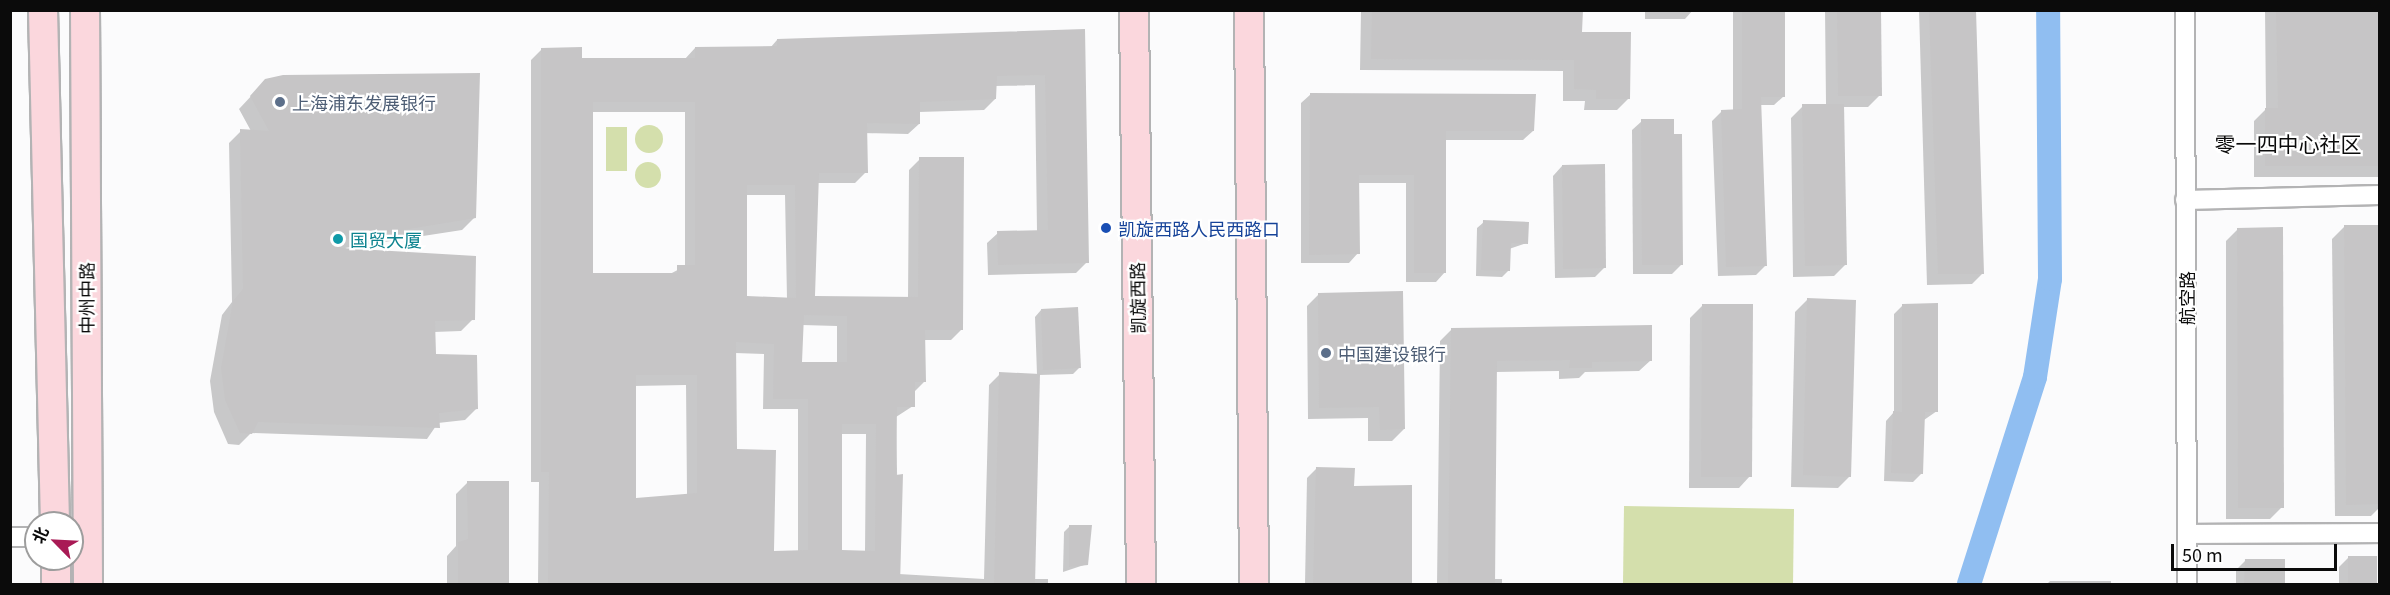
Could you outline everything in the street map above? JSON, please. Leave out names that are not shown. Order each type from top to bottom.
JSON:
[{"type":"main road","name":"中州中路","points":[[43,10],[55,511]]},
{"type":"main road","name":"中州中路","points":[[85,10],[88,585]]},
{"type":"main road","name":"凯旋西路","points":[[1134,10],[1141,585]]},
{"type":"main road","points":[[1249,10],[1254,585]]},
{"type":"street","name":"航空路","points":[[2185,10],[2187,585]]},
{"type":"street","points":[[2185,200],[2379,195]]},
{"type":"street","points":[[2187,534],[2379,532]]},
{"type":"green space","points":[[649,125],[659,129],[663,139],[659,149],[649,153],[639,149],[635,139],[639,129]]},
{"type":"green space","points":[[606,127],[627,127],[627,171],[606,171]]},
{"type":"green space","points":[[648,162],[657,166],[661,175],[657,184],[648,188],[639,184],[635,175],[639,166]]},
{"type":"green space","points":[[1624,506],[1794,509],[1793,584],[1623,584]]},
{"type":"building","points":[[1372,10],[1583,10],[1582,32],[1631,32],[1630,99],[1596,99],[1596,90],[1574,89],[1574,60],[1371,59]]},
{"type":"building","points":[[1742,10],[1785,10],[1785,97],[1761,97],[1767,266],[1726,267],[1721,110],[1742,109]]},
{"type":"building","points":[[1837,10],[1881,10],[1882,96],[1838,96]]},
{"type":"building","points":[[1929,10],[1976,10],[1984,274],[1938,274]]},
{"type":"building","points":[[2276,10],[2379,10],[2379,166],[2265,166],[2265,108],[2278,108]]},
{"type":"building","points":[[1085,29],[1089,263],[998,265],[997,231],[1048,230],[1045,75],[997,76],[996,99],[920,102],[920,124],[867,123],[868,173],[819,173],[815,296],[918,297],[919,157],[964,157],[963,330],[925,330],[926,382],[915,382],[915,407],[897,407],[896,475],[903,474],[900,585],[548,585],[549,472],[541,472],[541,48],[582,47],[582,58],[695,58],[695,47],[777,46],[777,39]],"holes":[[[593,102],[695,102],[695,265],[677,265],[677,273],[593,273]],[[747,185],[795,185],[796,298],[747,296]],[[804,315],[847,316],[847,362],[802,362]],[[736,342],[774,344],[773,399],[808,399],[808,550],[774,551],[776,450],[737,449]],[[636,375],[697,375],[697,493],[636,498]],[[842,424],[876,424],[875,551],[842,550]]]},
{"type":"building","name":"国贸大厦","points":[[480,73],[476,218],[341,240],[341,248],[476,256],[475,320],[435,321],[436,354],[477,355],[478,409],[439,413],[440,428],[258,422],[252,434],[240,433],[225,400],[221,368],[233,301],[243,289],[240,129],[269,131],[250,96],[265,79],[283,75]]},
{"type":"building","points":[[1310,93],[1536,94],[1534,131],[1446,131],[1446,273],[1414,273],[1414,175],[1359,175],[1360,254],[1309,255]]},
{"type":"building","points":[[1802,104],[1844,104],[1847,265],[1805,266]]},
{"type":"building","points":[[1641,119],[1674,119],[1674,134],[1682,134],[1683,265],[1642,265]]},
{"type":"building","points":[[1605,164],[1606,268],[1563,269],[1562,165]]},
{"type":"building","points":[[1483,220],[1529,222],[1528,244],[1511,243],[1510,271],[1481,270]]},
{"type":"building","points":[[2344,225],[2379,225],[2379,504],[2346,505]]},
{"type":"building","points":[[2283,227],[2284,508],[2238,508],[2237,228]]},
{"type":"building","points":[[1403,291],[1405,429],[1380,430],[1379,407],[1319,408],[1318,293]]},
{"type":"building","points":[[1807,298],[1856,300],[1851,477],[1803,475]]},
{"type":"building","points":[[1938,303],[1938,412],[1925,412],[1923,474],[1891,473],[1893,411],[1902,412],[1902,304]]},
{"type":"building","points":[[1702,304],[1753,304],[1752,477],[1701,477]]},
{"type":"building","points":[[1078,307],[1081,368],[1043,370],[1041,309]]},
{"type":"building","points":[[1652,325],[1652,361],[1592,362],[1592,368],[1569,368],[1570,360],[1497,361],[1495,585],[1448,585],[1451,328]]},
{"type":"building","points":[[999,372],[1040,374],[1035,585],[994,585]]},
{"type":"building","points":[[1316,467],[1355,468],[1354,486],[1412,485],[1412,585],[1313,585]]},
{"type":"building","points":[[467,481],[509,481],[509,585],[458,585],[458,542],[468,539]]},
{"type":"building","points":[[1069,525],[1092,525],[1088,565],[1069,567]]},
{"type":"building","points":[[2348,556],[2377,556],[2377,585],[2348,585]]},
{"type":"building","points":[[2245,559],[2285,559],[2285,585],[2244,585]]},
{"type":"waterway","points":[[1969,584],[2035,377],[2050,279],[2048,10]]},
{"type":"place","name":"上海浦东发展银行","points":[[280,102]]},
{"type":"place","name":"凯旋西路人民西路口","points":[[1106,228]]},
{"type":"place","name":"国贸大厦","points":[[338,239]]},
{"type":"place","name":"中国建设银行","points":[[1326,353]]},
{"type":"district","name":"零一四中心社区","points":[[2288,143]]}]
